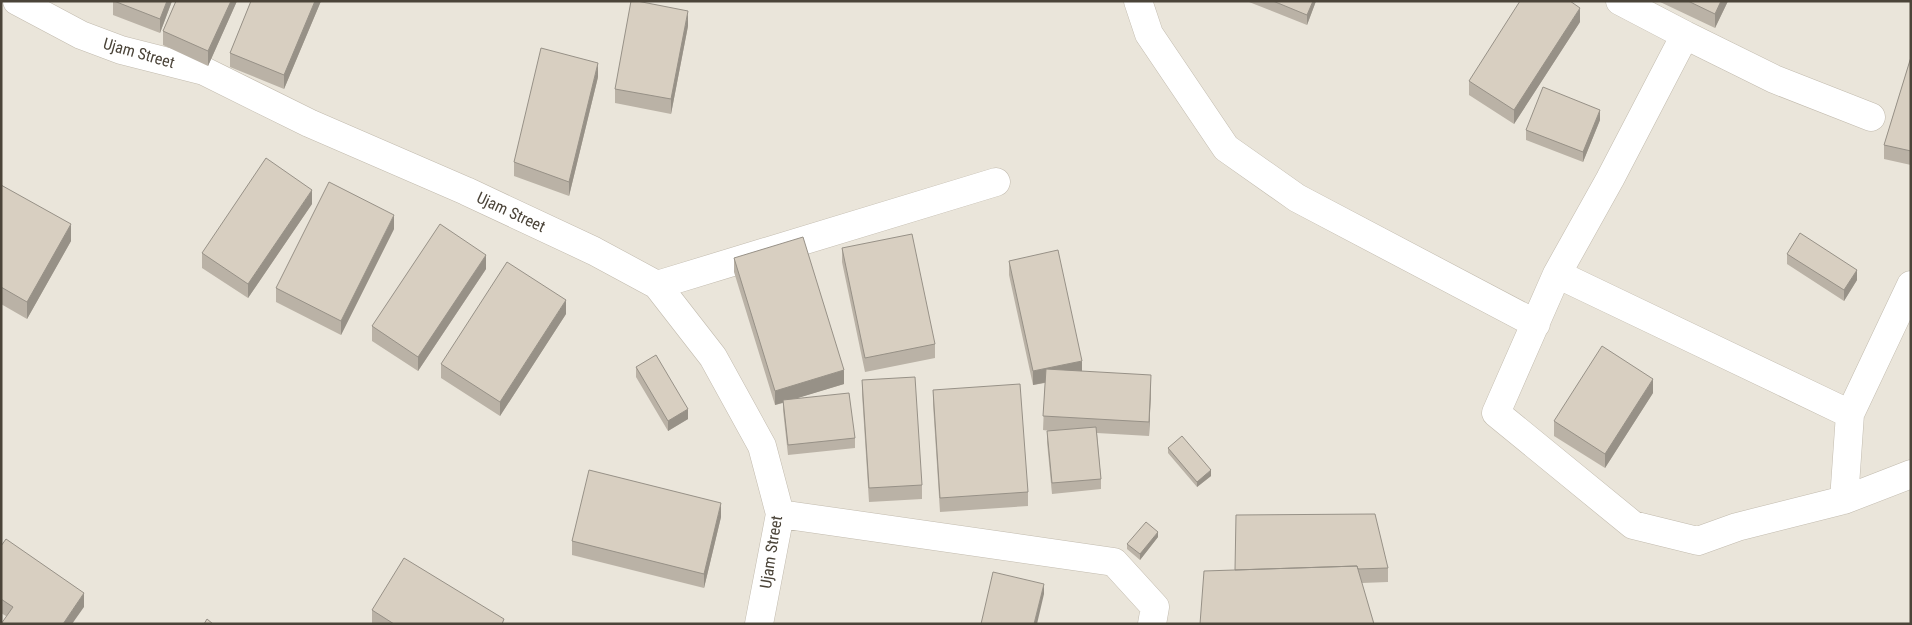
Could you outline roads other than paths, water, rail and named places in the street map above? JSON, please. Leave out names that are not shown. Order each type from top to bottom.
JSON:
[{"type":"street","name":"Ujam Street","points":[[17,1],[81,35],[120,50],[204,72],[309,123],[466,191],[586,247],[657,285],[713,357],[762,446],[780,514],[759,624]]},
{"type":"street","points":[[1138,1],[1149,34],[1226,148],[1298,198],[1536,324]]},
{"type":"street","points":[[1620,1],[1774,79],[1870,117]]},
{"type":"street","points":[[1685,35],[1610,179],[1557,274],[1496,413],[1633,525],[1698,541],[1737,527],[1844,500],[1911,474]]},
{"type":"street","points":[[657,285],[996,182]]},
{"type":"street","points":[[1557,274],[1850,414]]},
{"type":"street","points":[[1844,500],[1850,414],[1911,285]]},
{"type":"street","points":[[780,514],[1114,562],[1155,607],[1152,624]]}]
